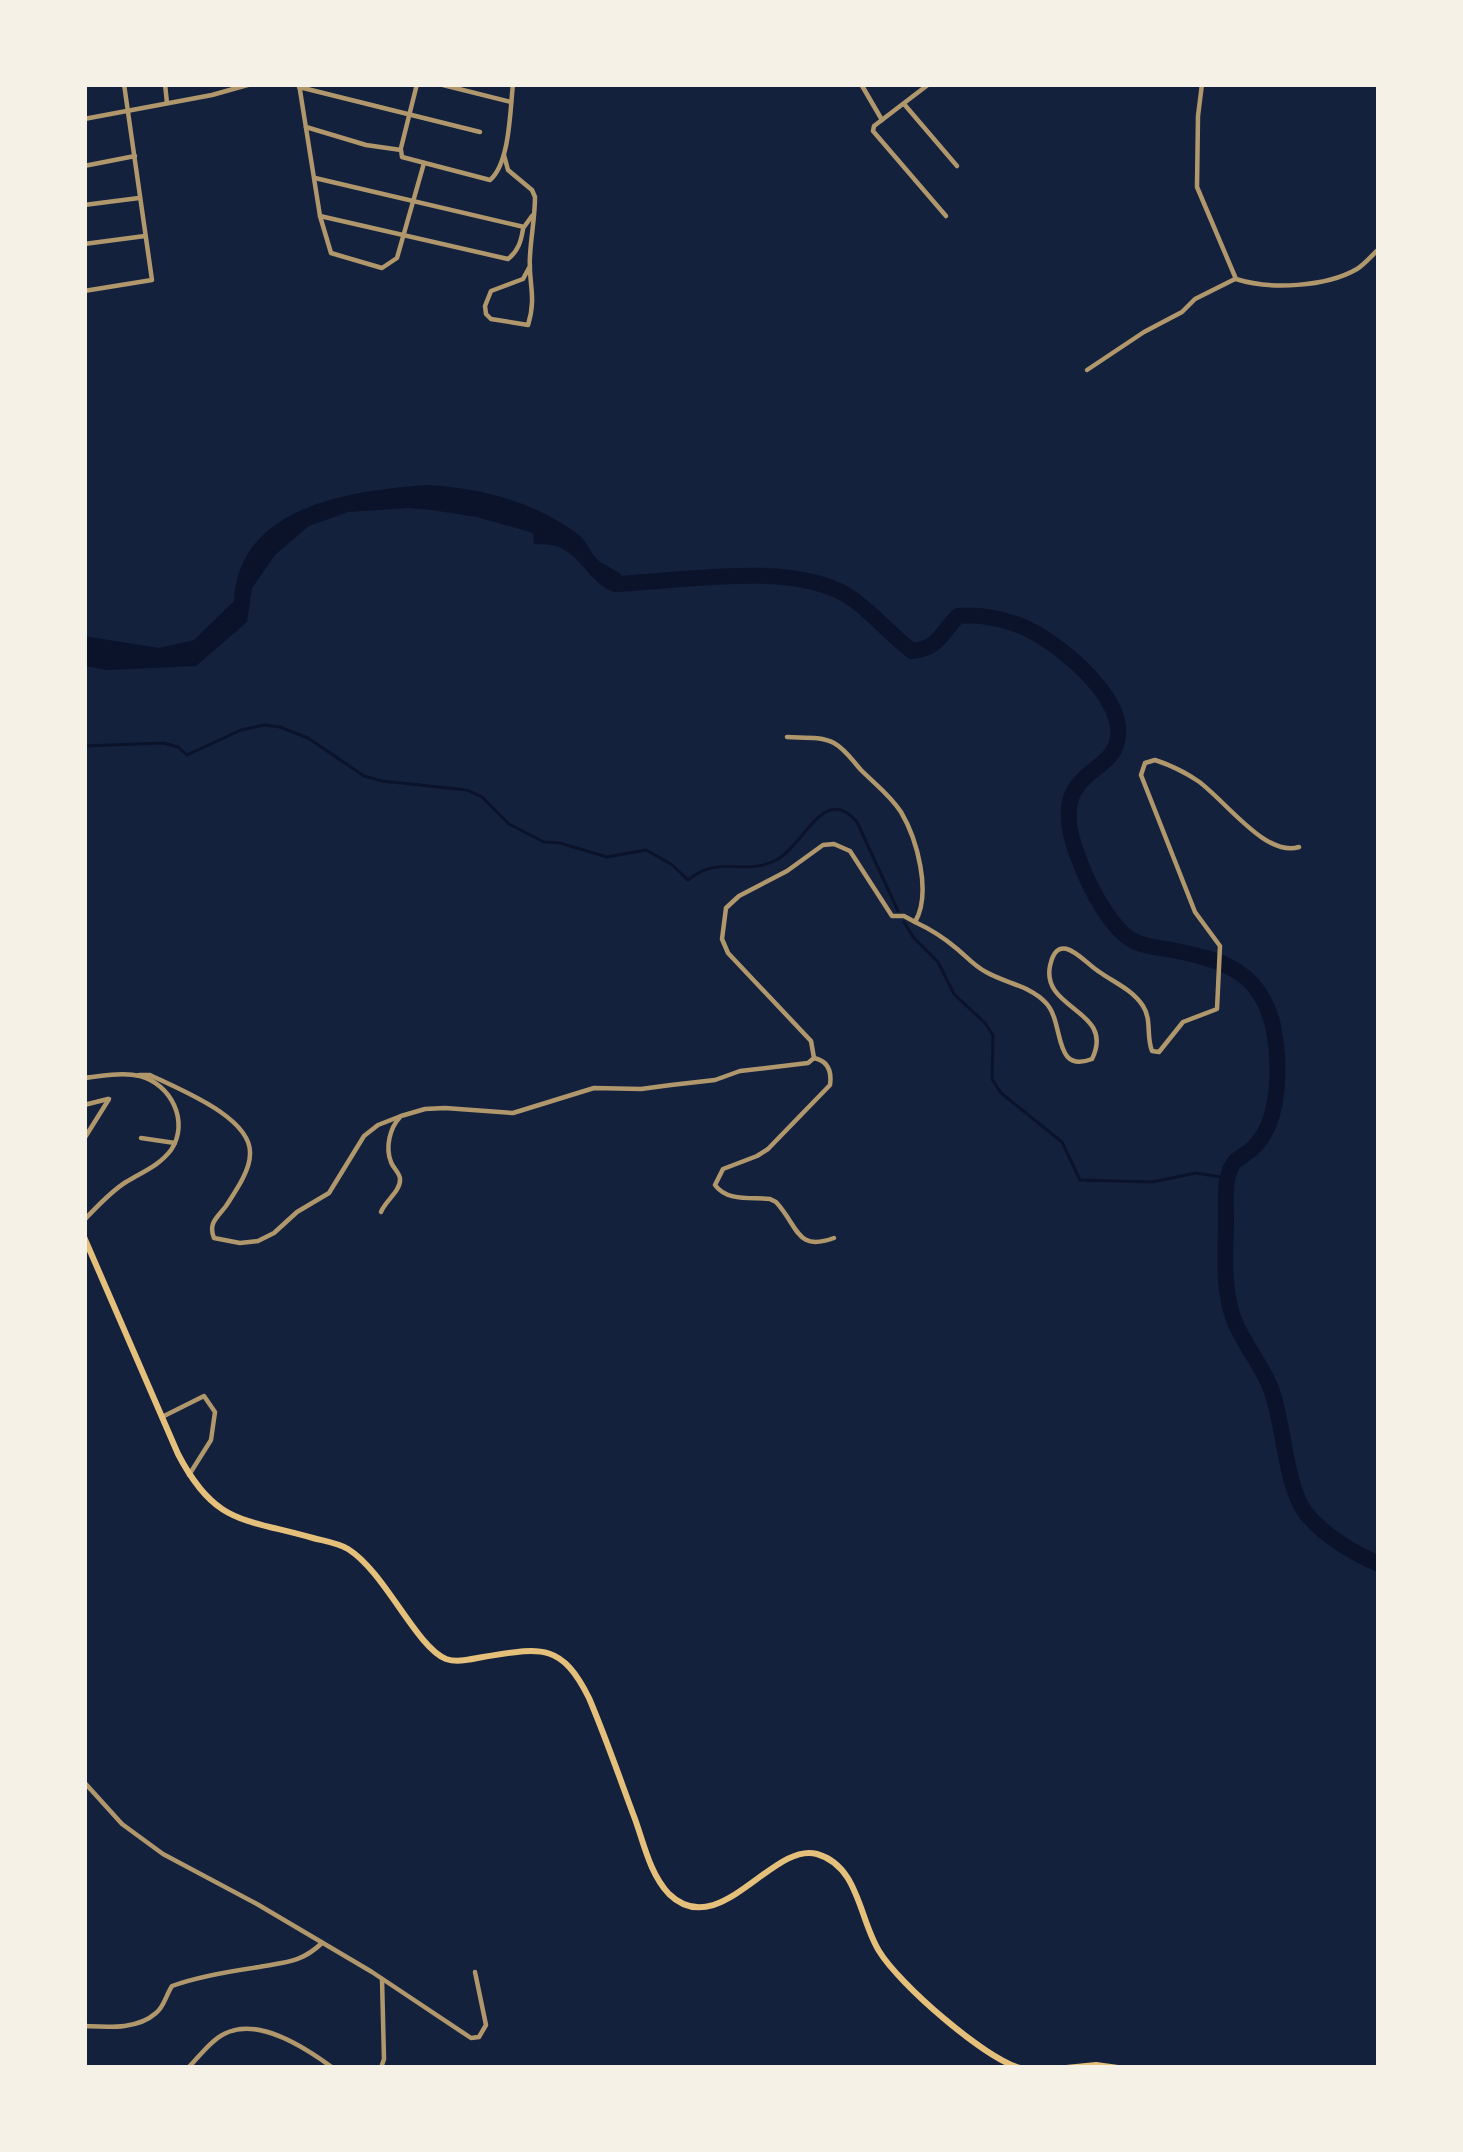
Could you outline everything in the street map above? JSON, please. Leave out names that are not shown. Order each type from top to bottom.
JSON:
[{"type":"main road","points":[[84,1237],[189,1474],[213,1505],[238,1520],[347,1549],[382,1581],[442,1658],[460,1661],[532,1649],[565,1660],[590,1698],[654,1871],[673,1898],[692,1906],[712,1905],[794,1856],[812,1852],[827,1858],[848,1878],[878,1950],[905,1983],[978,2044],[1020,2068]]},
{"type":"main road","points":[[1066,2068],[1118,2068]]},
{"type":"street","points":[[84,292],[152,280],[124,84]]},
{"type":"street","points":[[165,84],[167,103]]},
{"type":"street","points":[[210,84],[212,95]]},
{"type":"street","points":[[416,84],[403,157],[490,180],[504,155],[513,84]]},
{"type":"street","points":[[439,84],[511,102]]},
{"type":"street","points":[[861,84],[882,120]]},
{"type":"street","points":[[929,84],[874,126],[875,135],[946,216]]},
{"type":"street","points":[[1202,84],[1197,187],[1236,279]]},
{"type":"street","points":[[84,119],[251,85]]},
{"type":"street","points":[[424,163],[397,258],[382,268],[332,253],[320,216],[299,85],[480,132]]},
{"type":"street","points":[[904,104],[957,166]]},
{"type":"street","points":[[306,128],[366,146],[401,150]]},
{"type":"street","points":[[504,155],[508,170],[532,190],[534,308],[528,325],[491,319],[485,306],[491,291],[523,279],[530,266]]},
{"type":"street","points":[[84,166],[135,156]]},
{"type":"street","points":[[315,178],[524,227]]},
{"type":"street","points":[[84,205],[140,198]]},
{"type":"street","points":[[320,216],[508,260],[535,214]]},
{"type":"street","points":[[84,244],[145,236]]},
{"type":"street","points":[[1087,370],[1182,312],[1195,299],[1236,279],[1288,286],[1358,268],[1379,250]]},
{"type":"street","points":[[787,736],[828,740],[840,746],[902,813],[920,868],[922,906],[915,922]]},
{"type":"street","points":[[814,1058],[811,1041],[728,952],[722,939],[726,908],[823,845],[850,851],[887,912],[941,936],[990,975],[1041,997],[1055,1015],[1062,1052],[1076,1062],[1092,1059],[1096,1037],[1086,1016],[1054,991],[1050,982],[1051,960],[1064,948],[1082,956],[1142,1006],[1152,1051],[1164,1048],[1183,1022],[1217,1009],[1220,946],[1195,912],[1168,850],[1141,776],[1144,763],[1155,760],[1196,779],[1279,848],[1300,847]]},
{"type":"street","points":[[84,1078],[150,1075],[230,1118],[246,1136],[249,1164],[210,1231],[224,1241],[258,1241],[329,1193],[364,1136],[401,1116],[445,1108],[513,1113],[594,1088],[715,1080],[814,1058]]},
{"type":"street","points":[[814,1058],[828,1066],[830,1085],[768,1149],[723,1169],[715,1185],[728,1195],[776,1202],[808,1242],[835,1238]]},
{"type":"street","points":[[84,1220],[122,1184],[159,1162],[175,1143],[178,1120],[173,1102],[161,1087],[139,1075]]},
{"type":"street","points":[[84,1105],[109,1099],[84,1139]]},
{"type":"street","points":[[381,1212],[399,1187],[389,1143],[391,1127],[401,1116]]},
{"type":"street","points":[[141,1138],[175,1143]]},
{"type":"street","points":[[162,1417],[205,1396],[215,1412],[211,1440],[189,1474]]},
{"type":"street","points":[[84,1782],[122,1824],[164,1854],[257,1904],[471,2038],[479,2037],[486,2025],[475,1972]]},
{"type":"street","points":[[84,2026],[118,2027],[142,2021],[162,2007],[172,1986],[293,1963],[322,1943]]},
{"type":"street","points":[[381,2068],[382,1979]]},
{"type":"street","points":[[188,2068],[219,2036],[235,2029],[255,2029],[281,2037],[333,2068]]},
{"type":"water","points":[[428,485],[468,489],[546,514],[582,538],[599,561],[621,574],[615,592],[565,550],[534,544],[533,533],[431,510],[348,512],[309,526],[275,555],[252,588],[247,622],[196,666],[107,670],[84,666],[84,636],[159,648],[194,640],[234,601],[240,569],[255,543],[277,523],[335,499]]},
{"type":"waterway","points":[[602,572],[618,584],[767,576],[824,585],[848,596],[912,651],[933,644],[958,616],[998,619],[1052,643],[1099,687],[1117,720],[1118,736],[1108,757],[1073,792],[1069,812],[1073,843],[1095,895],[1127,937],[1223,964],[1249,980],[1267,1007],[1275,1040],[1274,1107],[1262,1136],[1234,1163],[1227,1181],[1225,1268],[1230,1305],[1271,1389],[1298,1500],[1320,1528],[1379,1564]]},
{"type":"waterway","points":[[84,746],[164,743],[187,755],[241,730],[280,727],[308,738],[364,776],[467,790],[482,797],[509,824],[544,842],[607,857],[646,850],[688,880],[711,868],[754,866],[778,859],[815,820],[835,809],[857,822],[898,911]]},
{"type":"waterway","points":[[904,922],[938,962],[954,994],[993,1035],[992,1079],[1001,1093],[1062,1142],[1080,1180],[1152,1182],[1196,1173],[1227,1178]]}]
